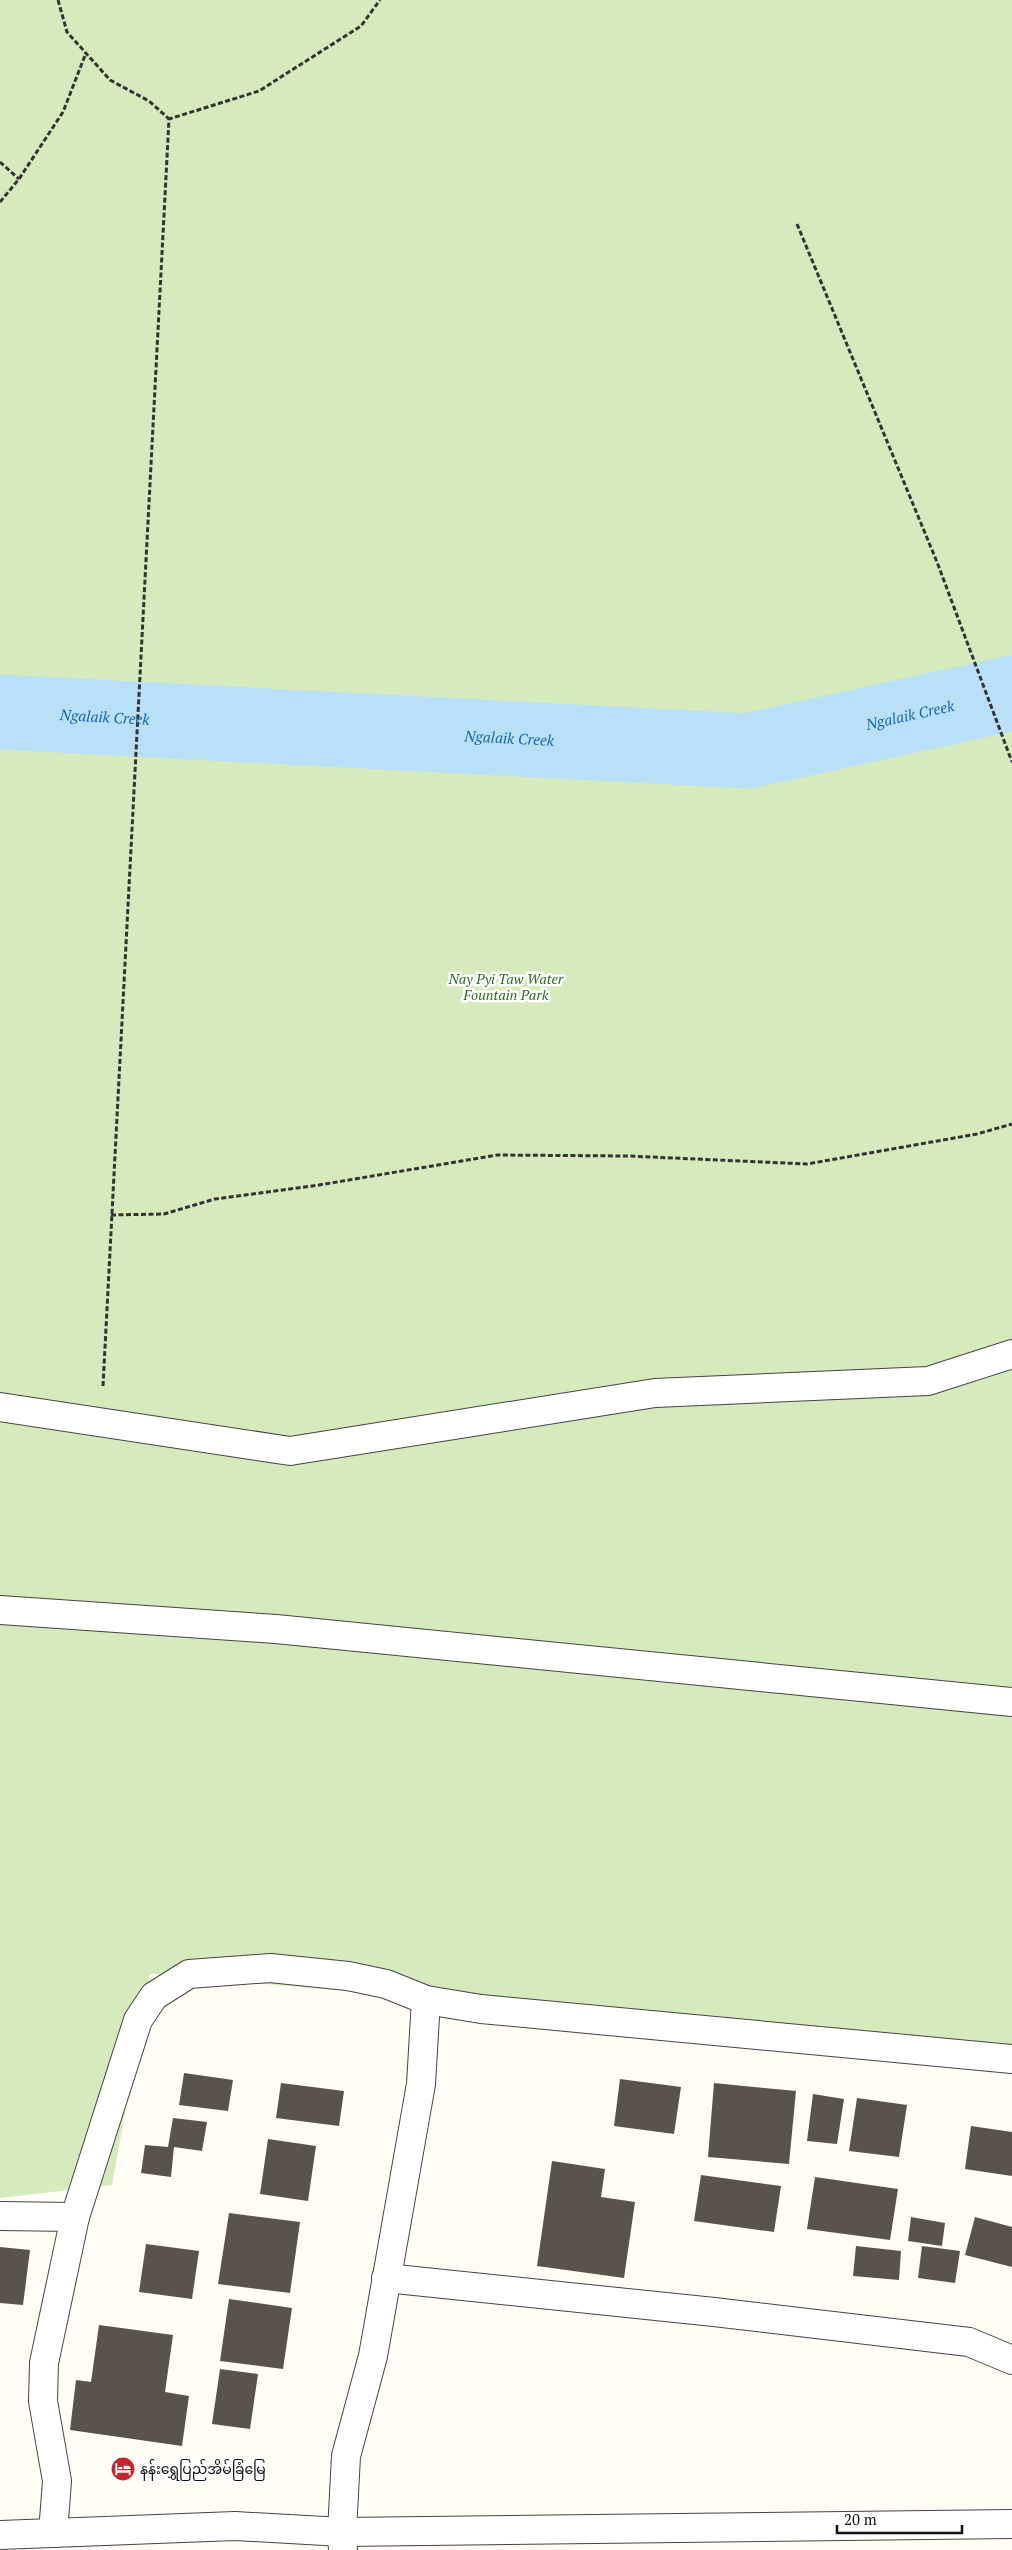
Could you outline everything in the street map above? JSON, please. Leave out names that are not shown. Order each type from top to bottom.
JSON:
[{"type":"street","points":[[0,1407],[290,1451],[655,1393],[928,1381],[1012,1354]]},
{"type":"street","points":[[0,1610],[286,1630],[1012,1702]]},
{"type":"street","points":[[53,2533],[57,2481],[43,2401],[44,2363],[75,2217],[138,2020],[154,1996],[189,1974],[270,1968],[348,1976],[386,1984],[426,2000],[490,2010],[1012,2059]]},
{"type":"street","points":[[343,2541],[346,2456],[373,2356],[421,2084],[426,2000]]},
{"type":"street","points":[[0,2216],[75,2217]]},
{"type":"street","points":[[386,2278],[714,2312],[969,2342],[1012,2360]]},
{"type":"street","points":[[0,2535],[235,2526],[343,2541],[1012,2524]]},
{"type":"path","points":[[58,0],[67,32],[110,80],[149,101],[168,120],[101,1422]]},
{"type":"path","points":[[168,120],[259,91],[361,26],[380,0]]},
{"type":"path","points":[[0,202],[19,179],[63,112],[86,53]]},
{"type":"path","points":[[0,162],[19,179]]},
{"type":"path","points":[[797,224],[937,562],[1012,762]]},
{"type":"path","points":[[112,1215],[164,1214],[215,1199],[319,1185],[497,1155],[628,1156],[807,1164],[977,1134],[1012,1124]]},
{"type":"green space","name":"Nay Pyi Taw Water Fountain Park","points":[[0,0],[1012,0],[1012,2049],[150,1974],[112,2185],[0,2198]]},
{"type":"building","points":[[184,2073],[233,2080],[228,2111],[179,2105]]},
{"type":"building","points":[[620,2079],[681,2087],[674,2134],[614,2126]]},
{"type":"building","points":[[281,2083],[344,2091],[339,2126],[276,2118]]},
{"type":"building","points":[[714,2083],[796,2091],[789,2164],[708,2157]]},
{"type":"building","points":[[813,2094],[844,2099],[837,2144],[807,2141]]},
{"type":"building","points":[[857,2098],[907,2105],[899,2157],[849,2151]]},
{"type":"building","points":[[173,2118],[207,2122],[202,2151],[174,2147],[171,2177],[141,2173],[145,2145],[168,2147]]},
{"type":"building","points":[[971,2126],[1012,2132],[1012,2176],[965,2169]]},
{"type":"building","points":[[268,2139],[316,2146],[308,2201],[260,2194]]},
{"type":"building","points":[[552,2161],[605,2169],[601,2197],[635,2202],[624,2278],[537,2266]]},
{"type":"building","points":[[701,2175],[781,2186],[774,2232],[694,2221]]},
{"type":"building","points":[[815,2177],[898,2189],[890,2240],[807,2229]]},
{"type":"building","points":[[229,2213],[300,2222],[290,2293],[218,2284]]},
{"type":"building","points":[[911,2217],[945,2223],[942,2246],[908,2241]]},
{"type":"building","points":[[975,2217],[1012,2227],[1012,2267],[965,2255]]},
{"type":"building","points":[[146,2244],[199,2251],[192,2299],[139,2292]]},
{"type":"building","points":[[856,2246],[901,2251],[899,2280],[853,2276]]},
{"type":"building","points":[[922,2246],[960,2251],[955,2283],[918,2278]]},
{"type":"building","points":[[0,2247],[30,2250],[23,2305],[0,2303]]},
{"type":"building","points":[[229,2299],[292,2308],[283,2369],[220,2361]]},
{"type":"building","points":[[99,2325],[173,2335],[165,2392],[189,2396],[182,2446],[70,2430],[76,2380],[91,2382]]},
{"type":"building","points":[[220,2369],[258,2374],[250,2429],[212,2424]]},
{"type":"waterway","name":"Ngalaik Creek","points":[[0,712],[748,751],[1012,693]]},
{"type":"place","name":"နန်းရွှေပြည်အိမ်ခြံမြေ","points":[[123,2469]]}]
